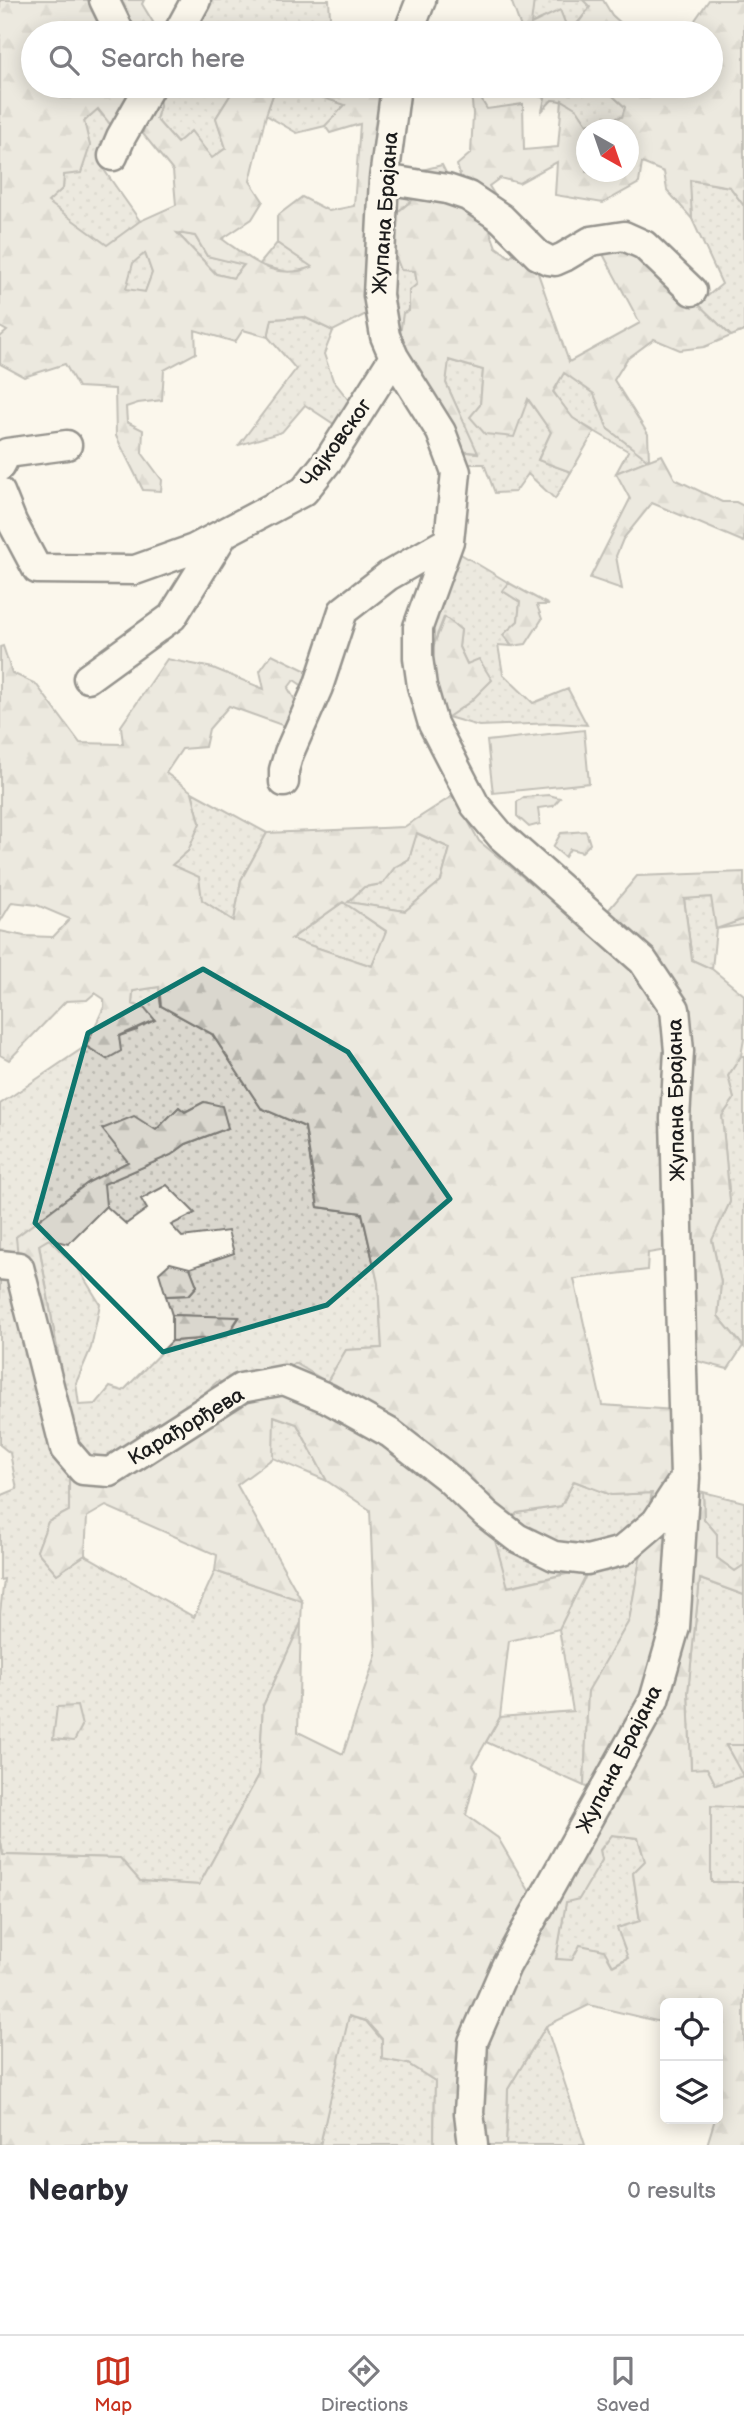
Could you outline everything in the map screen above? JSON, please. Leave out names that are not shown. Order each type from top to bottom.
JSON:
[{"type":"street","points":[[104,0],[114,21]]},
{"type":"street","points":[[185,21],[196,0]]},
{"type":"street","points":[[413,21],[421,0]]},
{"type":"street","points":[[113,156],[141,98]]},
{"type":"street","name":"Жупана Брајана","points":[[394,98],[384,179],[378,295],[385,336],[394,357],[441,432],[456,472],[450,541],[418,627],[422,686],[433,724],[475,805],[501,836],[643,961],[675,1009],[679,1051],[675,1119],[685,1478],[675,1628],[654,1700],[506,1966],[473,2042],[469,2113],[473,2145]]},
{"type":"street","points":[[384,179],[447,189],[468,196],[501,218],[538,255],[548,260],[555,261],[591,241],[624,236],[644,245],[692,290]]},
{"type":"street","name":"Чајковског","points":[[0,492],[12,522],[37,569],[135,570],[194,549],[304,491],[330,458],[394,357]]},
{"type":"street","points":[[0,466],[7,453],[67,445]]},
{"type":"street","points":[[88,678],[172,617],[225,532]]},
{"type":"street","points":[[284,782],[286,761],[318,687],[343,611],[388,576],[450,541]]},
{"type":"street","name":"Карађорђева","points":[[0,1265],[19,1267],[65,1449],[83,1470],[110,1472],[241,1388],[284,1380],[327,1398],[390,1433],[448,1478],[486,1514],[517,1538],[554,1556],[587,1560],[622,1551],[656,1522],[685,1478]]},
{"type":"highlighted area","points":[[203,969],[348,1052],[450,1199],[327,1305],[163,1352],[35,1223],[88,1033]]},
{"type":"green space","points":[[0,0],[144,0],[142,4],[152,21],[21,21],[21,98],[127,98],[125,116],[114,129],[98,109],[84,121],[90,146],[81,173],[64,175],[63,188],[48,202],[107,245],[140,221],[176,205],[173,171],[143,134],[146,106],[129,98],[159,98],[160,106],[156,119],[177,143],[191,131],[212,158],[226,148],[216,118],[228,98],[272,98],[250,181],[263,201],[252,219],[222,239],[264,267],[287,272],[312,267],[277,243],[277,216],[302,197],[329,211],[354,206],[360,124],[330,133],[325,126],[345,105],[324,98],[382,98],[368,313],[333,331],[304,317],[272,319],[268,337],[243,330],[235,342],[195,330],[196,353],[164,370],[162,400],[126,407],[127,422],[143,430],[142,453],[162,480],[161,491],[143,490],[116,436],[115,389],[78,387],[65,364],[24,377],[0,364],[0,337],[7,331],[0,327]],"holes":[[[177,233],[195,236],[207,256],[244,265],[233,278],[216,274]],[[145,253],[152,273],[145,292],[126,289],[133,263]]]},
{"type":"green space","points":[[189,0],[329,0],[330,21],[195,21],[186,5]]},
{"type":"green space","points":[[511,0],[534,0],[531,21],[519,21]]},
{"type":"green space","points":[[534,0],[583,0],[591,7],[579,21],[564,21],[560,11],[530,21]]},
{"type":"green space","points":[[583,0],[603,0],[619,21],[580,21],[590,7]]},
{"type":"green space","points":[[709,0],[744,0],[744,206],[730,187],[690,180],[692,219],[667,190],[664,172],[642,163],[639,183],[603,203],[555,195],[557,162],[519,183],[500,178],[489,186],[504,210],[465,192],[457,165],[471,153],[472,98],[484,98],[481,99],[487,109],[523,104],[524,150],[558,147],[562,100],[577,109],[584,119],[576,119],[576,182],[639,182],[639,119],[612,119],[622,117],[625,107],[615,98],[723,98],[723,21],[694,21]]},
{"type":"green space","points":[[560,10],[564,21],[537,21]]},
{"type":"green space","points":[[126,98],[147,106],[143,134],[114,129],[104,146],[102,167],[140,221],[107,246],[47,202],[63,188],[64,175],[90,146],[84,122],[97,109],[114,128]]},
{"type":"green space","points":[[159,98],[228,98],[216,118],[226,148],[212,159],[191,132],[177,143],[156,119],[160,106]]},
{"type":"green space","points":[[272,98],[326,98],[346,105],[325,126],[297,133],[266,115]]},
{"type":"green space","points":[[545,98],[615,98],[626,108],[622,117],[582,119],[568,104],[552,100],[542,111]]},
{"type":"green space","points":[[442,165],[454,189],[487,223],[496,247],[510,257],[517,250],[533,259],[569,362],[640,323],[597,243],[625,243],[655,262],[731,336],[704,347],[680,350],[654,339],[627,359],[614,380],[648,434],[649,460],[662,455],[675,479],[722,502],[736,502],[744,506],[744,542],[652,503],[623,539],[616,556],[622,589],[590,578],[630,499],[616,473],[648,460],[608,429],[594,394],[564,373],[553,392],[573,418],[594,432],[571,472],[538,460],[551,432],[528,399],[514,437],[485,434],[470,417],[480,405],[483,370],[449,360],[446,383],[478,453],[450,450],[399,342],[403,313],[409,311],[409,291],[417,284],[415,271],[401,270],[386,231],[399,211],[416,197],[418,171]]},
{"type":"green space","points":[[689,180],[730,187],[744,206],[744,331],[731,336],[698,304],[722,284],[692,219]]},
{"type":"green space","points":[[389,197],[416,197],[399,211],[400,269],[415,271],[417,285],[409,291],[404,330],[390,349]]},
{"type":"green space","points":[[176,232],[195,236],[207,256],[244,264],[233,278],[216,274]]},
{"type":"green space","points":[[277,243],[313,267],[291,273],[259,265]]},
{"type":"green space","points":[[145,253],[152,273],[145,292],[125,290],[133,262]]},
{"type":"green space","points":[[304,317],[333,331],[324,354],[333,380],[354,407],[340,428],[305,405],[282,432],[239,445],[296,369],[268,337],[272,319]]},
{"type":"green space","points":[[448,360],[483,370],[480,405],[527,398],[551,432],[538,460],[571,472],[555,499],[528,474],[515,492],[495,493],[484,464],[455,464],[450,450],[477,453],[446,383]]},
{"type":"green space","points":[[564,372],[594,394],[608,429],[649,460],[616,473],[628,451],[572,418],[553,391]]},
{"type":"green space","points":[[454,550],[509,583],[503,591],[520,602],[518,621],[503,635],[512,646],[498,645],[503,674],[533,703],[568,689],[587,725],[554,723],[479,726],[448,717],[471,701],[467,664],[459,647],[461,630],[444,617],[423,672],[424,628]]},
{"type":"green space","points":[[509,583],[549,605],[537,605],[542,619],[526,644],[512,646],[503,635],[518,621],[520,602],[503,591]]},
{"type":"green space","points":[[445,617],[461,630],[459,647],[467,664],[479,659],[492,680],[471,701],[448,717],[437,715],[423,672]]},
{"type":"green space","points":[[3,646],[12,673],[36,684],[80,743],[123,744],[121,726],[167,659],[213,668],[264,689],[260,671],[272,654],[329,682],[319,697],[294,680],[288,688],[295,700],[290,728],[229,706],[209,729],[205,747],[182,749],[166,773],[192,792],[200,823],[188,851],[172,865],[199,877],[202,900],[234,921],[241,880],[267,833],[404,827],[454,795],[479,841],[590,932],[637,876],[744,872],[744,919],[716,929],[711,897],[684,899],[692,960],[712,969],[744,995],[744,1039],[741,1056],[728,1076],[734,1099],[722,1116],[730,1202],[712,1240],[721,1282],[718,1316],[743,1346],[728,1369],[693,1360],[667,1250],[648,1253],[647,1270],[574,1279],[602,1405],[675,1410],[695,1490],[703,1492],[704,1519],[717,1534],[717,1558],[735,1571],[744,1565],[744,1595],[700,1579],[688,1692],[691,1769],[707,1768],[716,1785],[743,1776],[726,1745],[744,1745],[744,1808],[711,1806],[711,1882],[744,1882],[744,2145],[707,2145],[713,2124],[723,2124],[723,1998],[660,1998],[660,2022],[589,2005],[546,2026],[508,2089],[506,2145],[434,2145],[435,2081],[408,2064],[382,2059],[382,2039],[366,2021],[349,2016],[320,2145],[0,2145],[0,1837],[3,1855],[120,1858],[140,1881],[199,1885],[259,1775],[263,1706],[301,1623],[298,1732],[343,1754],[376,1655],[370,1510],[327,1481],[297,1424],[274,1416],[273,1458],[237,1485],[302,1601],[215,1571],[217,1555],[106,1506],[87,1517],[85,1555],[57,1574],[37,1551],[48,1522],[69,1511],[69,1478],[163,1452],[247,1396],[259,1394],[295,1363],[327,1382],[346,1350],[382,1348],[378,1283],[362,1213],[318,1207],[305,1127],[261,1108],[212,1034],[161,1006],[159,987],[133,991],[132,1004],[145,1008],[155,1020],[119,1036],[121,1051],[107,1059],[86,1046],[104,1007],[104,999],[95,993],[87,1000],[66,1001],[9,1060],[0,1055],[0,931],[24,936],[53,937],[70,919],[37,905],[12,902],[0,922],[0,647]],"holes":[[[417,833],[450,848],[441,881],[405,911],[348,902],[364,887],[382,884],[395,867],[409,859]],[[343,902],[386,931],[372,966],[291,939]],[[574,1481],[611,1495],[652,1493],[629,1621],[588,1691],[584,1786],[592,1790],[531,1894],[498,1838],[466,1815],[477,1771],[473,1765],[500,1717],[509,1641],[559,1629],[589,1569],[508,1587],[494,1537],[517,1513],[561,1506]],[[612,1835],[638,1838],[645,1861],[633,1873],[640,1921],[617,1928],[628,1958],[613,1966],[604,1950],[580,1945],[572,1960],[556,1959],[566,1902],[579,1899],[602,1860],[600,1850]]]},
{"type":"green space","points":[[584,730],[589,783],[493,793],[487,741]]},
{"type":"green space","points":[[192,792],[267,833],[241,880],[234,921],[202,900],[172,865],[188,851],[200,823]]},
{"type":"green space","points":[[549,795],[560,798],[553,806],[538,808],[540,824],[529,827],[517,816],[517,802],[524,797]]},
{"type":"green space","points":[[586,831],[590,844],[582,852],[570,849],[565,857],[553,847],[561,833]]},
{"type":"green space","points":[[416,833],[450,848],[441,881],[405,911],[347,902],[364,887],[382,884],[395,867],[409,860]]},
{"type":"green space","points":[[712,897],[716,929],[712,969],[692,960],[684,898]]},
{"type":"green space","points":[[343,902],[387,932],[372,966],[291,939]]},
{"type":"green space","points":[[744,919],[744,925],[716,929]]},
{"type":"green space","points":[[159,987],[161,1006],[212,1034],[261,1108],[305,1127],[318,1207],[362,1213],[378,1283],[382,1348],[346,1350],[327,1382],[247,1396],[218,1381],[69,1511],[48,1522],[37,1551],[57,1574],[85,1555],[194,1617],[215,1571],[302,1601],[301,1623],[263,1706],[259,1775],[199,1885],[140,1881],[119,1858],[3,1855],[0,1837],[0,1613],[4,1579],[0,1580],[0,1496],[17,1489],[10,1453],[0,1445],[0,1104],[86,1046],[107,1059],[119,1036],[137,1030],[132,1004],[133,991]],"holes":[[[204,1102],[228,1128],[186,1144],[171,1155],[103,1184],[106,1206],[126,1224],[147,1209],[141,1199],[167,1185],[195,1213],[171,1225],[182,1237],[228,1231],[234,1253],[190,1268],[197,1286],[189,1295],[166,1296],[172,1315],[239,1318],[226,1337],[172,1341],[123,1391],[110,1387],[96,1404],[79,1405],[76,1383],[91,1348],[100,1304],[79,1270],[49,1239],[39,1244],[61,1371],[16,1237],[89,1182],[128,1162],[103,1128],[156,1130],[179,1107],[185,1112]]]},
{"type":"green space","points":[[741,1056],[744,1056],[744,1347],[718,1316],[721,1282],[712,1239],[730,1202],[722,1116],[734,1099],[728,1076]]},
{"type":"green space","points":[[204,1102],[222,1106],[228,1128],[186,1144],[171,1155],[104,1184],[106,1206],[68,1244],[49,1239],[39,1245],[61,1372],[50,1367],[18,1257],[16,1237],[89,1182],[128,1162],[102,1129],[134,1116],[156,1130],[179,1107],[185,1112]]},
{"type":"green space","points":[[170,1263],[190,1268],[197,1286],[189,1295],[166,1296],[159,1273]]},
{"type":"green space","points":[[172,1315],[239,1317],[226,1337],[172,1341]]},
{"type":"green space","points":[[273,1416],[297,1424],[327,1481],[273,1458]]},
{"type":"green space","points":[[574,1481],[611,1495],[652,1493],[629,1621],[588,1692],[584,1786],[486,1742],[500,1717],[573,1711],[559,1629],[588,1569],[507,1587],[494,1537],[517,1513],[561,1506]]},
{"type":"green space","points":[[703,1492],[744,1502],[744,1565],[735,1571],[717,1558],[717,1534],[704,1519]]},
{"type":"green space","points":[[700,1579],[744,1595],[744,1745],[726,1746],[744,1776],[716,1785],[691,1769],[688,1692]]},
{"type":"green space","points":[[77,1706],[82,1726],[74,1741],[53,1739],[57,1707]]},
{"type":"green space","points":[[711,1805],[744,1808],[744,1882],[711,1882]]},
{"type":"green space","points":[[612,1835],[638,1838],[645,1861],[633,1873],[640,1922],[629,1957],[612,1966],[556,1959],[566,1902],[579,1898],[602,1860],[600,1851]]},
{"type":"green space","points":[[348,2016],[366,2021],[382,2040],[382,2059],[408,2064],[435,2081],[434,2145],[320,2145]]},
{"type":"green space","points":[[546,2026],[585,2145],[506,2145],[508,2089]]}]
